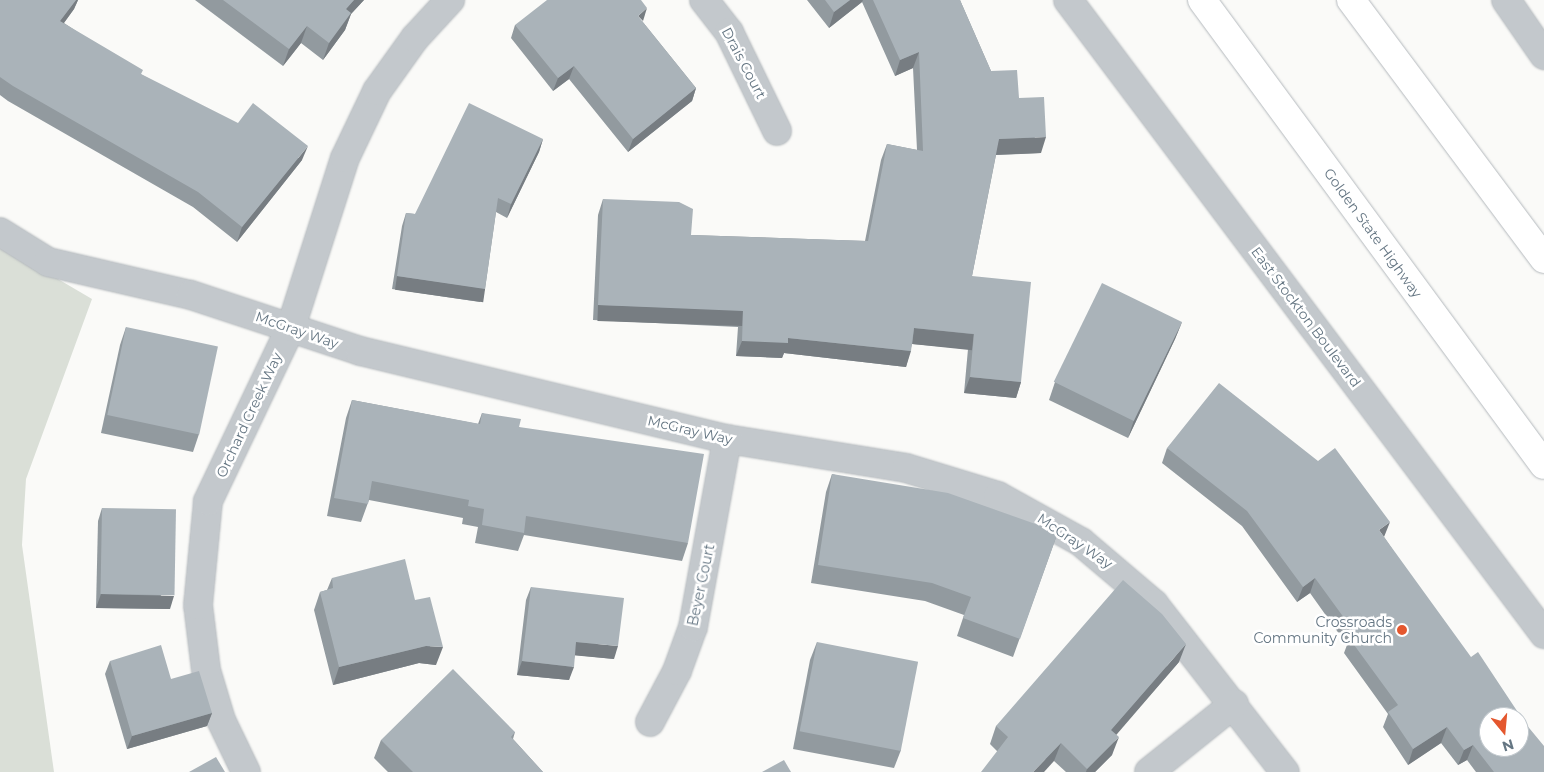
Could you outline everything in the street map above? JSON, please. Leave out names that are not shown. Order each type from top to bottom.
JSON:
[{"type":"highway","name":"Golden State Highway","points":[[1202,0],[1544,465]]},
{"type":"highway","points":[[1351,0],[1544,259]]},
{"type":"street","name":"Orchard Creek Way","points":[[246,772],[221,720],[206,670],[198,605],[200,553],[208,501],[291,327],[346,158],[377,91],[415,38],[450,0]]},
{"type":"street","name":"Drais Court","points":[[704,0],[730,32],[777,131]]},
{"type":"street","name":"East Stockton Boulevard","points":[[1068,0],[1544,634]]},
{"type":"street","points":[[1506,0],[1544,55]]},
{"type":"street","name":"McGray Way","points":[[0,232],[48,262],[191,295],[360,351],[727,439],[953,480],[1040,517],[1119,570],[1154,604],[1234,704],[1285,772]]},
{"type":"street","name":"Beyer Court","points":[[650,722],[677,671],[693,627],[727,439]]},
{"type":"street","points":[[1149,772],[1234,704]]},
{"type":"shaded area","points":[[0,245],[92,299],[26,479],[22,545],[54,772],[0,772]]},
{"type":"building","points":[[0,0],[76,0],[60,21],[143,70],[141,74],[238,123],[253,103],[308,146],[242,227],[198,192],[0,77]]},
{"type":"building","points":[[223,0],[354,0],[346,9],[351,13],[329,43],[307,26],[289,49]]},
{"type":"building","points":[[547,0],[641,0],[647,8],[638,16],[696,88],[633,139],[574,66],[558,78],[515,25]]},
{"type":"building","points":[[825,0],[850,0],[834,12]]},
{"type":"building","points":[[873,0],[960,0],[991,71],[1017,70],[1019,98],[1044,97],[1046,137],[999,139],[972,276],[1031,282],[1021,382],[970,377],[974,334],[914,328],[911,351],[788,338],[788,343],[742,341],[743,311],[598,305],[603,199],[679,202],[693,209],[691,235],[868,241],[887,144],[923,151],[919,52],[900,60]]},
{"type":"building","points":[[469,103],[543,139],[511,204],[498,198],[485,289],[397,276],[406,213],[415,214]]},
{"type":"building","points":[[1102,283],[1182,322],[1134,421],[1054,382]]},
{"type":"building","points":[[126,327],[218,347],[199,435],[107,415]]},
{"type":"building","points":[[1219,383],[1318,461],[1335,448],[1390,522],[1379,530],[1471,657],[1478,652],[1514,707],[1479,707],[1479,753],[1473,745],[1464,750],[1447,727],[1413,749],[1388,712],[1398,705],[1349,638],[1355,633],[1315,578],[1303,587],[1247,511],[1167,448]]},
{"type":"building","points":[[352,400],[480,424],[482,413],[521,419],[519,427],[704,454],[688,543],[526,516],[524,533],[482,525],[484,509],[468,506],[469,500],[372,481],[368,504],[334,498]]},
{"type":"building","points":[[832,474],[948,493],[1058,532],[1020,639],[963,618],[971,597],[932,583],[818,565]]},
{"type":"building","points":[[102,508],[176,509],[174,595],[100,594]]},
{"type":"building","points":[[405,559],[415,600],[430,597],[443,647],[426,646],[339,667],[320,592],[333,588],[332,578]]},
{"type":"building","points":[[1123,580],[1162,614],[1186,644],[1111,730],[1119,737],[1087,769],[1061,743],[1033,772],[981,772],[1008,737],[996,726]]},
{"type":"building","points":[[531,587],[624,598],[618,646],[576,642],[574,667],[522,661]]},
{"type":"building","points":[[817,642],[918,662],[901,751],[800,731]]},
{"type":"building","points":[[161,645],[171,679],[199,671],[212,713],[132,736],[110,661]]},
{"type":"building","points":[[453,669],[515,732],[511,737],[543,772],[413,772],[381,740]]},
{"type":"building","points":[[1529,728],[1544,746],[1544,772],[1494,772],[1482,757],[1529,757]]},
{"type":"building","points":[[216,757],[225,772],[189,772]]},
{"type":"building","points":[[784,760],[791,772],[762,772]]},
{"type":"place","name":"Crossroads Community Church","points":[[1402,630]]}]
